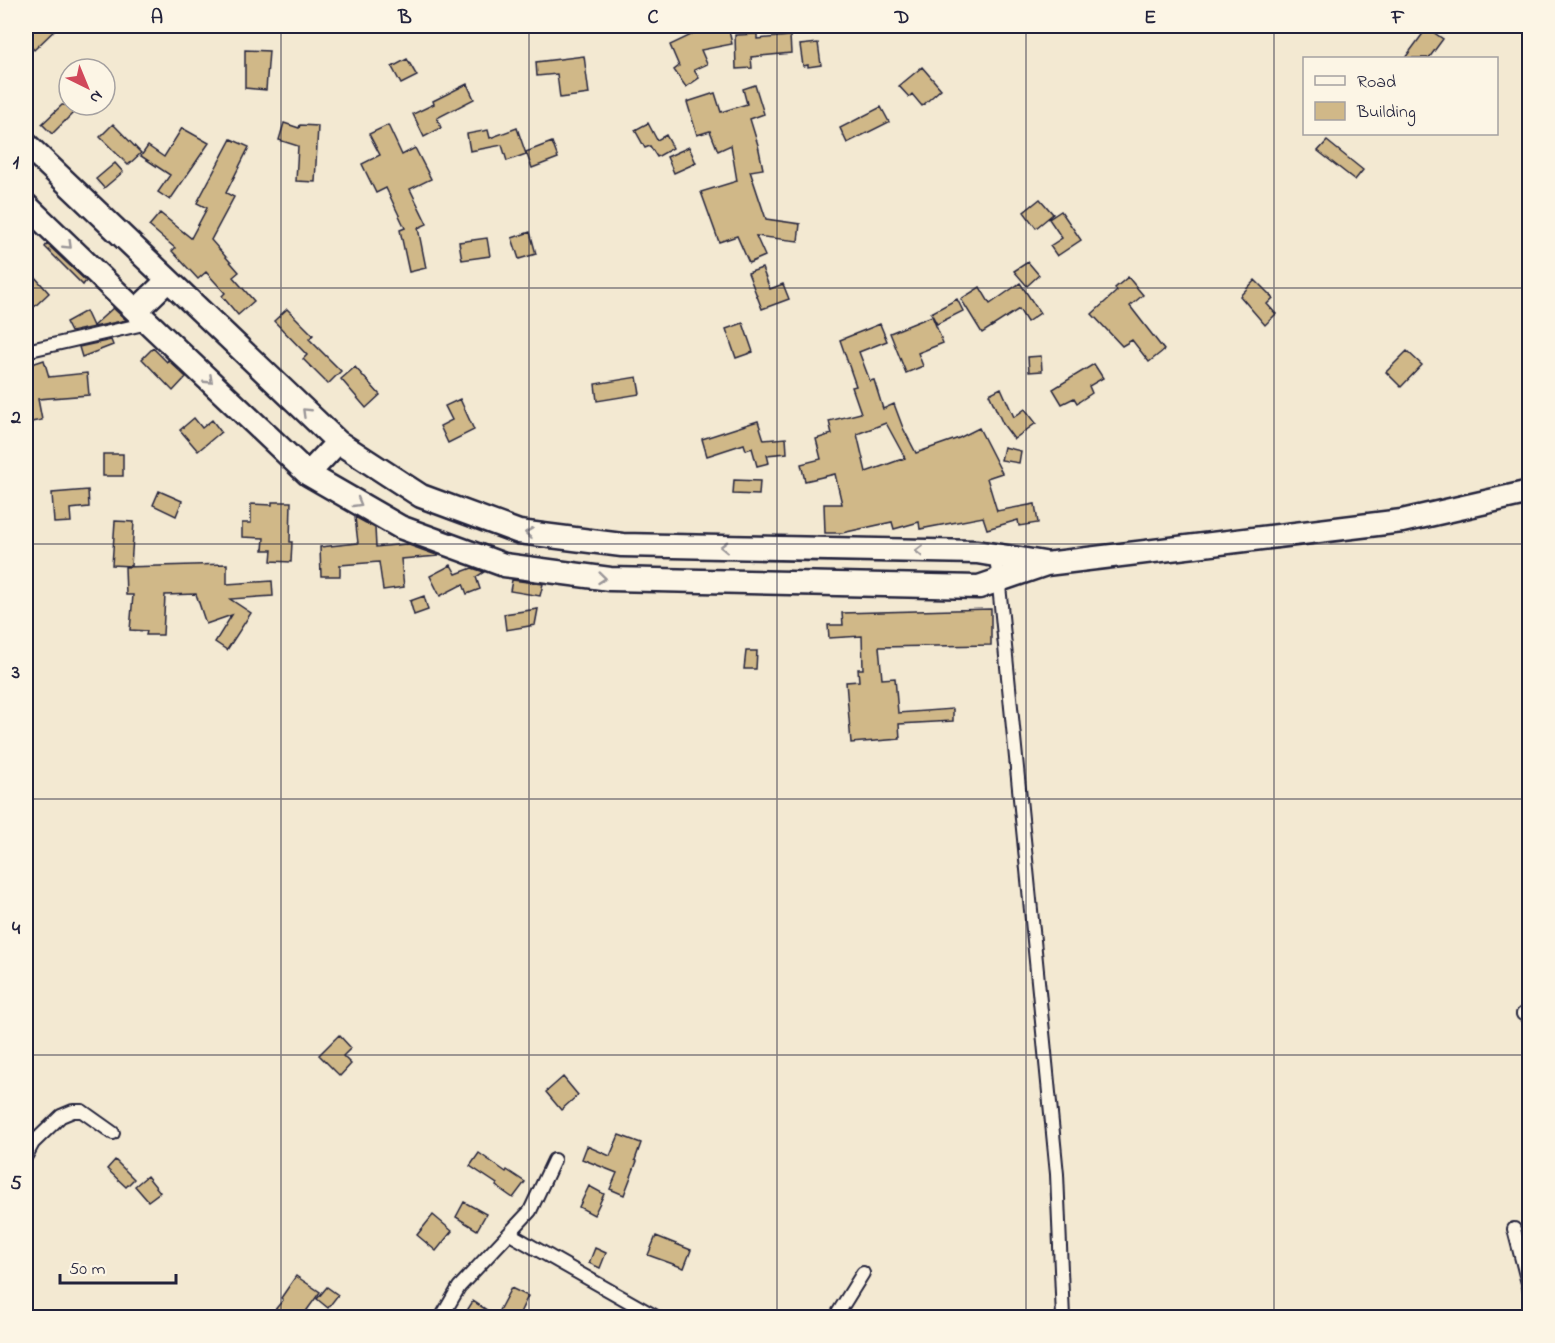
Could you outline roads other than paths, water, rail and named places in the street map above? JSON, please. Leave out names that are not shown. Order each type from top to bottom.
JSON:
[{"type":"highway","points":[[26,144],[338,442],[421,496],[519,532],[622,545],[977,552],[1046,564]]},
{"type":"highway","points":[[26,205],[308,474],[400,527],[504,565],[610,579],[979,587],[1046,564],[1402,521],[1530,492]]},
{"type":"highway","points":[[142,317],[168,280]]},
{"type":"highway","points":[[308,474],[338,442]]},
{"type":"street","points":[[26,351],[142,317]]},
{"type":"street","points":[[996,555],[1057,1174],[1064,1317]]},
{"type":"street","points":[[26,1156],[40,1136],[61,1116],[73,1111],[82,1111],[113,1133]]},
{"type":"street","points":[[441,1317],[459,1287],[530,1211],[554,1161]]},
{"type":"street","points":[[1514,1229],[1530,1291]]},
{"type":"street","points":[[510,1234],[658,1317]]},
{"type":"street","points":[[835,1317],[863,1273]]}]
